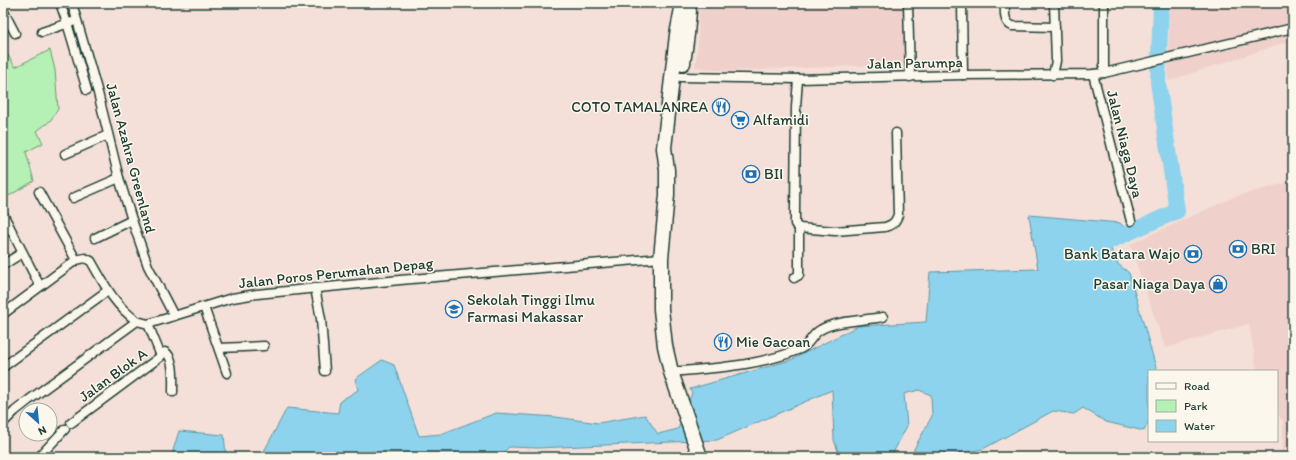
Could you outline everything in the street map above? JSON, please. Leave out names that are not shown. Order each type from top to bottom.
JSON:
[{"type":"highway","points":[[683,3],[677,35],[665,140],[664,154],[667,195],[662,258],[661,309],[665,346],[671,372],[698,453]]},
{"type":"highway","points":[[666,170],[674,149],[689,3]]},
{"type":"street","points":[[60,3],[67,23],[83,92],[93,90],[98,93]]},
{"type":"street","name":"Jalan Azahra Greenland","points":[[72,3],[78,19],[119,178],[132,220],[148,266],[174,316]]},
{"type":"street","points":[[908,3],[910,76]]},
{"type":"street","points":[[962,3],[963,75]]},
{"type":"street","points":[[1005,3],[1006,20],[1008,24],[1012,26],[1055,27]]},
{"type":"street","points":[[1054,3],[1056,61],[1054,75]]},
{"type":"street","points":[[1104,3],[1104,73]]},
{"type":"street","points":[[3,10],[15,33]]},
{"type":"street","points":[[42,32],[78,19]]},
{"type":"street","name":"Jalan Parumpa","points":[[681,77],[798,79],[963,75],[1093,74],[1149,63],[1293,28]]},
{"type":"street","name":"Jalan Niaga Daya","points":[[1093,74],[1131,221]]},
{"type":"street","points":[[794,278],[799,275],[799,228],[796,224],[795,210],[796,107],[798,79]]},
{"type":"street","points":[[799,228],[841,231],[892,225],[896,221],[898,215],[896,133]]},
{"type":"street","points":[[65,154],[108,135]]},
{"type":"street","points":[[73,198],[119,178]]},
{"type":"street","points":[[39,192],[76,260]]},
{"type":"street","points":[[3,214],[40,286]]},
{"type":"street","points":[[95,238],[132,220]]},
{"type":"street","points":[[3,265],[22,253]]},
{"type":"street","points":[[3,314],[76,260],[85,258],[91,261],[107,290],[118,305],[137,321],[148,324]]},
{"type":"street","name":"Jalan Poros Perumahan Depag","points":[[148,324],[232,298],[251,295],[315,288],[662,258]]},
{"type":"street","points":[[315,288],[321,319],[325,371]]},
{"type":"street","points":[[3,367],[107,290]]},
{"type":"street","points":[[204,307],[227,373]]},
{"type":"street","points":[[671,372],[732,366],[772,358],[806,346],[815,333],[824,327],[883,317]]},
{"type":"street","points":[[3,423],[20,407],[137,321]]},
{"type":"street","name":"Jalan Blok A","points":[[39,457],[68,426],[159,359],[161,356],[148,324]]},
{"type":"street","points":[[219,348],[264,346]]},
{"type":"street","points":[[160,354],[165,352],[169,356],[173,371],[173,392]]},
{"type":"shaded area","points":[[699,3],[910,3],[909,64],[727,71],[695,67],[698,45]]},
{"type":"shaded area","points":[[1169,3],[1293,3],[1293,40],[1168,81]]},
{"type":"shaded area","name":"Pasar Niaga Daya","points":[[1293,181],[1293,448],[1283,451],[1283,421],[1278,414],[1278,370],[1257,370],[1249,324],[1165,348],[1130,244],[1234,197]]},
{"type":"green space","points":[[5,50],[15,67],[50,50],[55,70],[58,109],[50,121],[37,131],[43,143],[26,152],[34,181],[7,197],[3,178],[3,51]]},
{"type":"water","points":[[1029,215],[1120,223],[1129,232],[1109,245],[1118,264],[1129,273],[1157,370],[1148,370],[1148,422],[1144,431],[1106,422],[1083,408],[1074,414],[1053,411],[983,449],[942,457],[914,457],[914,449],[932,416],[931,395],[919,390],[904,394],[907,426],[891,457],[840,457],[834,440],[832,390],[717,440],[538,448],[509,447],[499,457],[261,457],[287,408],[338,413],[340,401],[358,390],[355,379],[382,360],[394,365],[419,436],[441,434],[496,413],[556,417],[598,423],[645,415],[658,434],[678,429],[692,393],[690,389],[791,360],[858,326],[926,322],[930,272],[1038,269]]},
{"type":"water","points":[[179,431],[224,435],[226,455],[234,457],[171,457]]},
{"type":"waterway","points":[[1110,241],[1177,211],[1158,82],[1161,3]]},
{"type":"place","name":"COTO TAMALANREA","points":[[721,107]]},
{"type":"place","name":"Alfamidi","points":[[740,120]]},
{"type":"place","name":"BII","points":[[751,174]]},
{"type":"place","name":"BRI","points":[[1238,249]]},
{"type":"place","name":"Bank Batara Wajo","points":[[1193,254]]},
{"type":"place","name":"Pasar Niaga Daya","points":[[1218,284]]},
{"type":"place","name":"Sekolah Tinggi Ilmu Farmasi Makassar","points":[[454,309]]},
{"type":"place","name":"Mie Gacoan","points":[[723,342]]}]
